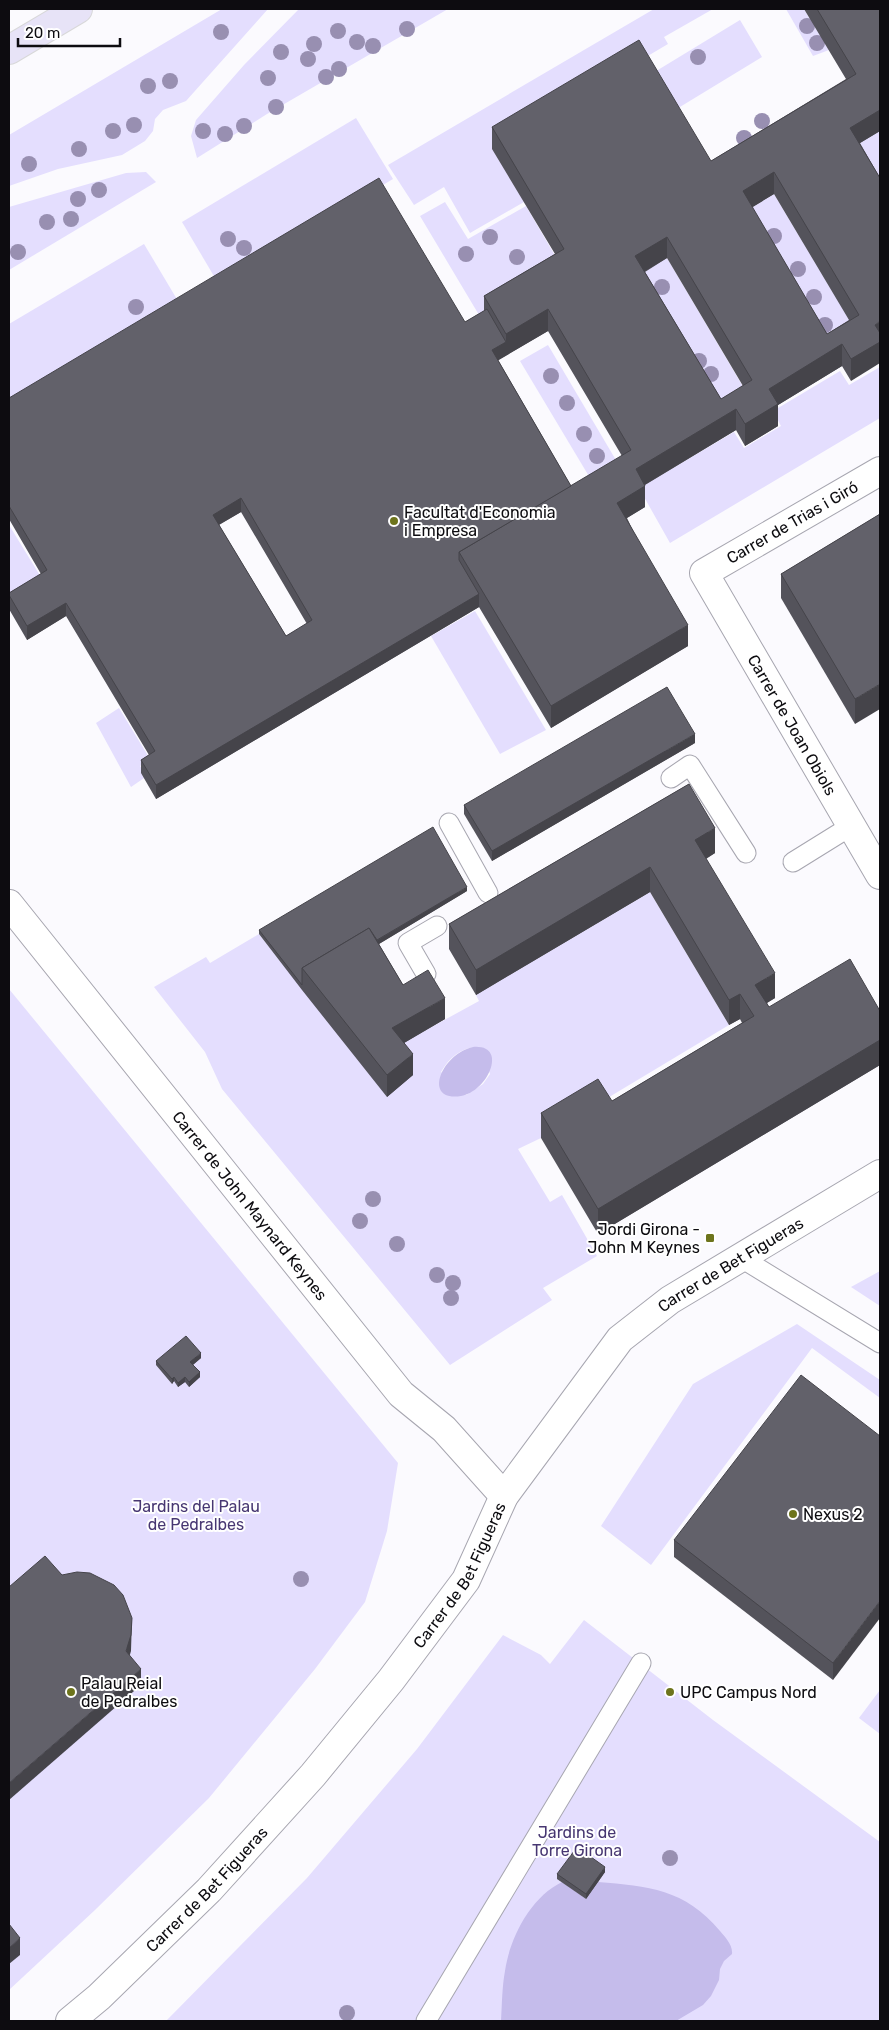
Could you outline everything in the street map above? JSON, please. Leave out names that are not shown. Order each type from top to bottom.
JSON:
[{"type":"main road","points":[[9,50],[78,9]]},
{"type":"street","name":"Carrer de Trias i Giró","points":[[704,573],[880,471]]},
{"type":"street","name":"Carrer de Joan Obiols","points":[[704,573],[880,875]]},
{"type":"street","name":"Carrer de John Maynard Keynes","points":[[9,904],[401,1394],[444,1429],[504,1496]]},
{"type":"street","name":"Carrer de Bet Figueras","points":[[70,2021],[99,1997],[209,1890],[319,1768],[391,1680],[466,1580],[504,1496],[620,1339],[670,1300],[742,1259],[880,1174]]},
{"type":"lane","points":[[671,778],[690,766],[746,853]]},
{"type":"lane","points":[[449,823],[488,893]]},
{"type":"lane","points":[[793,862],[851,826]]},
{"type":"lane","points":[[426,974],[408,943],[437,926]]},
{"type":"lane","points":[[742,1259],[880,1343]]},
{"type":"lane","points":[[426,2021],[641,1664]]},
{"type":"green space","points":[[222,9],[268,9],[186,101],[163,110],[155,119],[153,131],[145,141],[122,155],[58,169],[9,186],[9,135]]},
{"type":"green space","points":[[299,9],[448,9],[267,114],[197,158],[191,136],[196,120],[244,65]]},
{"type":"green space","points":[[654,9],[713,9],[664,37],[668,44],[492,148],[524,202],[470,233],[444,187],[414,205],[388,165]]},
{"type":"green space","points":[[786,9],[804,9],[829,50],[813,56]]},
{"type":"green space","points":[[740,20],[762,57],[670,113],[648,76]]},
{"type":"green space","points":[[356,118],[393,179],[218,283],[182,222]]},
{"type":"green space","points":[[880,131],[880,199],[850,149]]},
{"type":"green space","points":[[146,172],[156,182],[9,270],[9,207],[126,173]]},
{"type":"green space","points":[[774,194],[859,336],[827,355],[743,213]]},
{"type":"green space","points":[[445,202],[468,239],[526,206],[564,271],[482,320],[420,216]]},
{"type":"green space","points":[[144,244],[181,306],[9,408],[9,324]]},
{"type":"green space","points":[[667,258],[752,402],[721,421],[635,277]]},
{"type":"green space","points":[[548,345],[620,467],[593,483],[520,361]]},
{"type":"green space","points":[[880,367],[880,418],[670,543],[639,488],[734,432],[744,448],[781,426],[773,411],[840,371],[849,385]]},
{"type":"green space","points":[[9,525],[44,582],[9,600]]},
{"type":"green space","points":[[475,611],[546,730],[500,754],[431,636]]},
{"type":"green space","points":[[119,708],[150,759],[140,766],[147,776],[131,787],[96,723]]},
{"type":"green space","points":[[650,892],[729,1025],[541,1138],[518,1149],[550,1202],[562,1195],[597,1256],[543,1288],[552,1300],[450,1365],[222,1089],[205,1052],[154,987],[206,957],[210,963],[259,934],[321,1013],[392,1050],[416,1034],[479,1001],[476,995]],"holes":[[[481,1048],[490,1074],[483,1084],[466,1095],[441,1072],[451,1058],[460,1052],[465,1049]]]},
{"type":"green space","name":"Jardins del Palau de Pedralbes","points":[[9,989],[398,1463],[387,1531],[365,1602],[315,1669],[209,1798],[95,1910],[9,1990]]},
{"type":"green space","points":[[880,1271],[880,1306],[851,1287]]},
{"type":"green space","points":[[797,1324],[880,1380],[880,1398],[812,1348],[651,1565],[601,1526],[693,1384]]},
{"type":"green space","name":"Jardins de Torre Girona","points":[[584,1620],[713,1720],[880,1842],[880,2021],[166,2021],[307,1878],[417,1749],[503,1635],[541,1655],[550,1664]]},
{"type":"green space","points":[[880,1690],[880,1734],[859,1718]]},
{"type":"shaded area","points":[[473,1047],[484,1048],[490,1053],[492,1060],[491,1069],[486,1078],[471,1093],[461,1096],[449,1096],[442,1092],[439,1085],[440,1076],[445,1067],[452,1058],[462,1051]]},
{"type":"shaded area","points":[[562,1882],[586,1899],[598,1882],[633,1885],[665,1892],[693,1906],[720,1931],[728,1941],[732,1951],[732,1954],[724,1961],[720,1969],[719,1980],[711,1996],[703,2005],[676,2021],[501,2021],[505,1971],[517,1932],[524,1919],[541,1897]]},
{"type":"building","points":[[817,9],[880,9],[880,110],[850,128],[880,178],[880,321],[875,325],[880,333],[880,342],[851,359],[842,344],[769,389],[778,404],[745,424],[736,409],[636,469],[645,486],[617,503],[688,625],[551,706],[459,552],[631,450],[548,309],[506,334],[484,296],[564,249],[492,127],[639,40],[711,161],[856,74]],"holes":[[[774,172],[859,315],[827,334],[743,191]],[[667,237],[752,380],[721,399],[635,256]]]},
{"type":"building","points":[[379,178],[465,322],[487,309],[506,342],[492,350],[571,486],[459,552],[459,560],[479,594],[156,785],[141,760],[155,751],[66,603],[27,626],[9,595],[9,593],[47,570],[9,506],[9,398]],"holes":[[[241,498],[312,620],[286,636],[213,515]]]},
{"type":"building","points":[[880,514],[880,684],[855,699],[781,574]]},
{"type":"building","points":[[667,687],[695,734],[492,851],[464,805]]},
{"type":"building","points":[[689,784],[715,828],[695,840],[775,973],[755,985],[769,1007],[850,959],[880,1011],[880,1040],[598,1209],[541,1113],[598,1079],[612,1101],[754,1016],[740,994],[729,1000],[650,867],[476,970],[449,924]]},
{"type":"building","points":[[433,827],[467,887],[377,940],[369,928],[302,968],[302,985],[259,930]]},
{"type":"building","points":[[369,928],[403,985],[428,970],[445,998],[392,1028],[413,1054],[387,1075],[302,968]]},
{"type":"building","points":[[186,1336],[201,1353],[190,1362],[200,1372],[189,1382],[185,1377],[178,1383],[156,1361]]},
{"type":"building","name":"Nexus 2","points":[[801,1375],[880,1436],[880,1601],[833,1663],[674,1540]]},
{"type":"building","name":"Palau Reial de Pedralbes","points":[[45,1556],[62,1575],[77,1572],[90,1573],[114,1585],[123,1595],[132,1618],[131,1635],[126,1651],[141,1669],[9,1783],[9,1587]]},
{"type":"building","points":[[577,1847],[605,1867],[586,1894],[557,1874]]},
{"type":"building","points":[[9,1924],[20,1938],[9,1948]]},
{"type":"place","name":"Facultat d'Economia i Empresa","points":[[394,521]]},
{"type":"place","name":"Jordi Girona - John M Keynes","points":[[710,1238]]},
{"type":"place","name":"Nexus 2","points":[[793,1514]]},
{"type":"place","name":"Palau Reial de Pedralbes","points":[[71,1692]]},
{"type":"place","name":"UPC Campus Nord","points":[[670,1692]]}]
